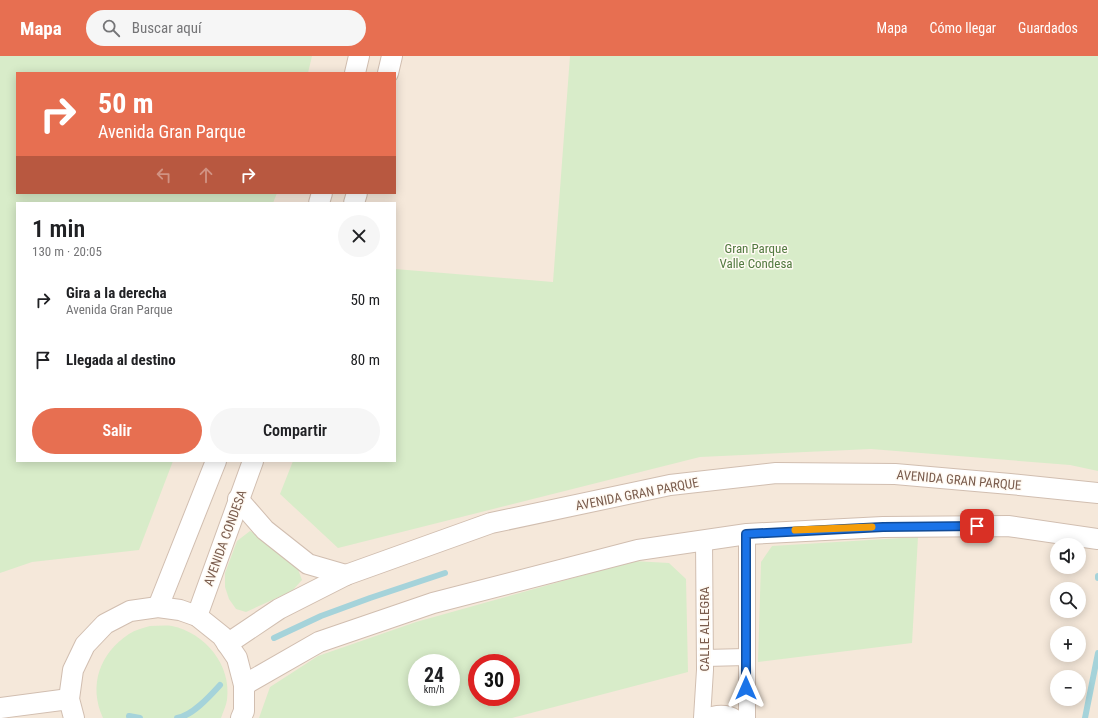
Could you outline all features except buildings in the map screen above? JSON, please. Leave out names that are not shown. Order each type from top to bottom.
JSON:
[{"type":"street","points":[[355,72],[359,56]]},
{"type":"street","points":[[388,72],[392,56]]},
{"type":"street","points":[[158,607],[216,462]]},
{"type":"street","name":"AVENIDA CONDESA","points":[[197,616],[253,462]]},
{"type":"street","name":"AVENIDA GRAN PARQUE","points":[[228,644],[279,609],[346,575],[492,523],[670,485],[776,474],[895,474],[1098,493]]},
{"type":"street","points":[[238,499],[265,530],[308,564],[346,575]]},
{"type":"street","points":[[244,685],[319,642],[433,603],[638,550],[746,534],[883,527],[1008,526],[1097,536]]},
{"type":"street","points":[[746,534],[747,718]]},
{"type":"street","name":"CALLE ALLEGRA","points":[[703,718],[705,658],[704,540]]},
{"type":"street","points":[[74,718],[70,699],[73,670],[85,645],[105,624],[130,611],[158,607],[180,610],[197,616],[222,636],[228,644],[237,658],[244,685],[244,712],[241,718]]},
{"type":"street","points":[[705,658],[746,657]]},
{"type":"street","points":[[0,708],[70,699]]},
{"type":"street","points":[[703,718],[721,713],[731,715],[736,718]]},
{"type":"shaded area","points":[[0,56],[1098,56],[1098,718],[0,718]]},
{"type":"green space","points":[[0,56],[312,56],[308,72],[16,72],[16,194],[277,194],[273,202],[16,202],[16,462],[173,462],[139,550],[32,562],[0,573]]},
{"type":"green space","name":"Gran Parque Valle Condesa","points":[[570,56],[1098,56],[1098,471],[1070,465],[871,449],[700,457],[338,548],[280,494],[293,462],[396,462],[396,269],[553,282]]},
{"type":"green space","points":[[250,531],[279,546],[296,564],[302,580],[292,591],[246,612],[236,609],[229,599],[225,587],[225,573],[237,541]]},
{"type":"green space","points":[[918,537],[912,643],[758,662],[761,562],[772,546]]},
{"type":"green space","points":[[634,561],[669,563],[686,579],[688,672],[512,718],[259,718],[270,687],[318,656],[416,622]]},
{"type":"green space","points":[[150,626],[172,626],[184,630],[205,643],[214,652],[225,675],[227,687],[227,702],[221,718],[103,718],[97,694],[97,682],[104,660],[111,650],[129,634],[136,630]]},
{"type":"waterway","points":[[274,638],[321,616],[445,573]]},
{"type":"waterway","points":[[1085,718],[1098,653]]},
{"type":"waterway","points":[[177,718],[189,714],[195,710],[220,685]]},
{"type":"waterway","points":[[129,716],[140,718]]},
{"type":"slow traffic","points":[[795,530],[872,527]]},
{"type":"route","points":[[746,688],[746,534],[883,527],[977,526]]}]
